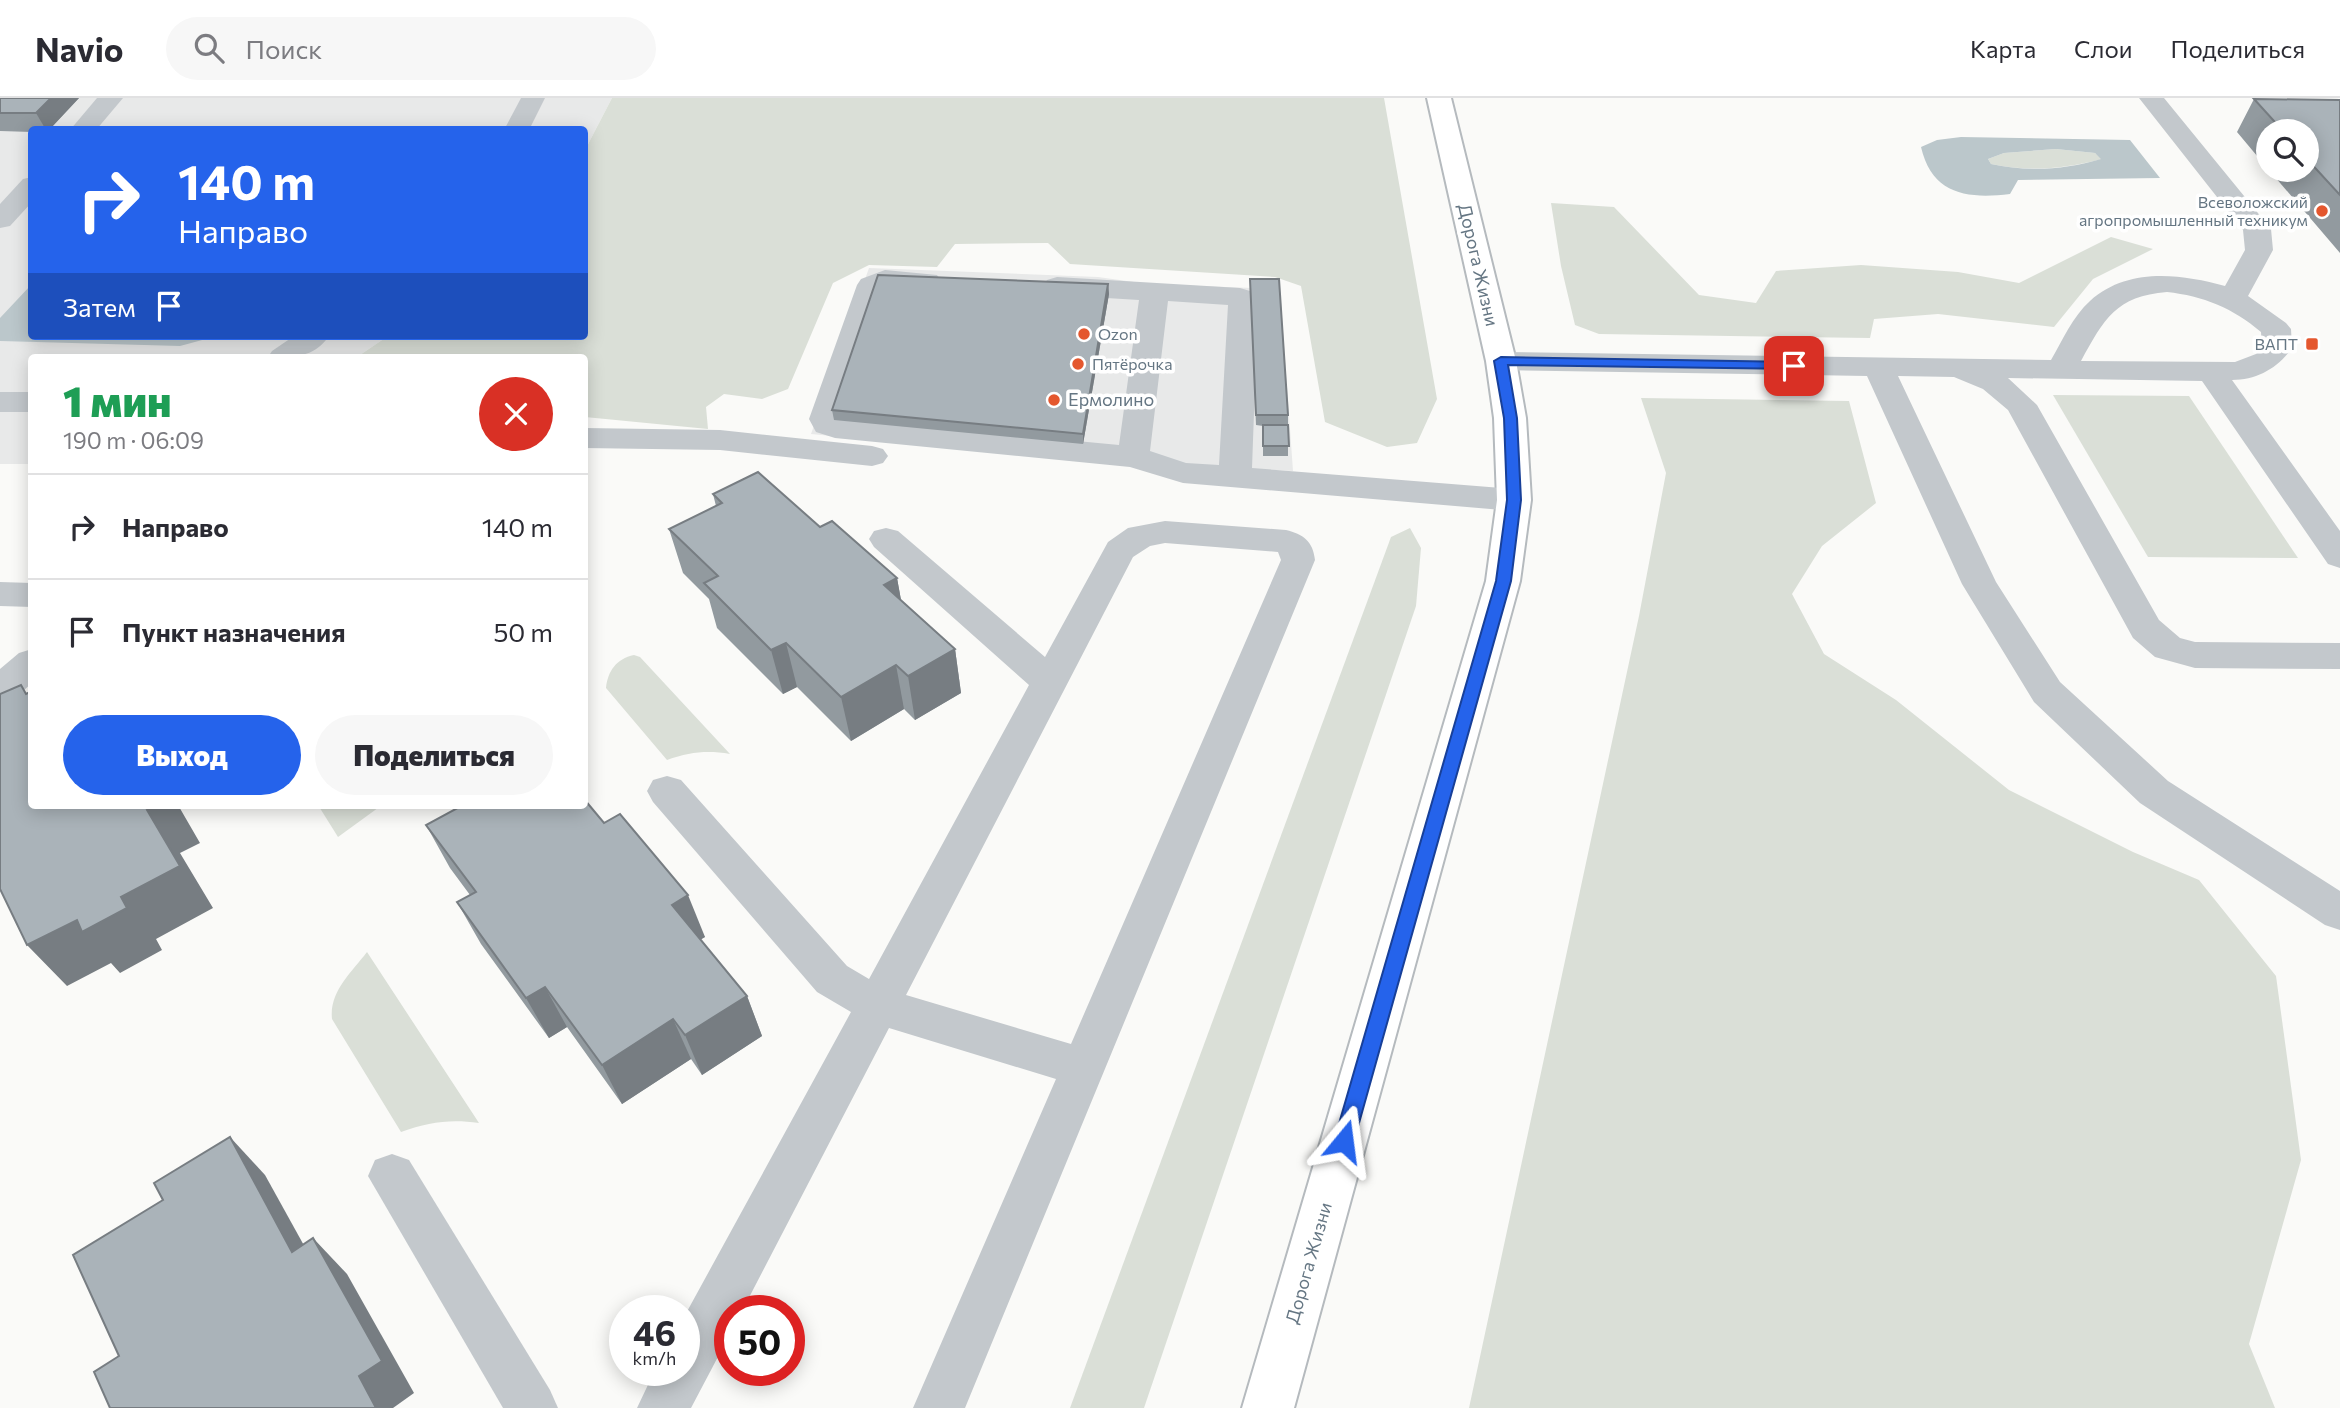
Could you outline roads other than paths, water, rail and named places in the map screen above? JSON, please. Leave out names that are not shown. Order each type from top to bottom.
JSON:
[{"type":"main road","name":"Дорога Жизни","points":[[1268,1408],[1503,581],[1514,500],[1510,418],[1501,361],[1439,98]]},
{"type":"lane","points":[[86,126],[111,98]]},
{"type":"lane","points":[[518,126],[533,98]]},
{"type":"lane","points":[[2128,98],[2168,119]]},
{"type":"lane","points":[[2151,98],[2257,229],[2259,250],[2233,297]]},
{"type":"lane","points":[[0,219],[28,189]]},
{"type":"lane","points":[[951,282],[885,279],[871,285],[825,419],[827,425],[835,428],[1133,457],[1183,473]]},
{"type":"lane","points":[[1501,361],[2060,370],[2240,371],[2267,360],[2277,348],[2276,330],[2260,313],[2233,297],[2204,288],[2174,284],[2140,288],[2115,296],[2099,308],[2060,370]]},
{"type":"lane","points":[[1031,285],[1230,294],[1240,297],[1243,302],[1235,477]]},
{"type":"lane","points":[[1133,457],[1156,291]]},
{"type":"lane","points":[[287,354],[308,340]]},
{"type":"lane","points":[[1878,367],[1979,584],[2047,692],[2154,792],[2340,912]]},
{"type":"lane","points":[[1951,368],[1994,382],[2021,405],[2146,629],[2168,648],[2195,655],[2340,656]]},
{"type":"lane","points":[[2211,372],[2340,556]]},
{"type":"lane","points":[[0,402],[28,402]]},
{"type":"lane","points":[[588,438],[720,440],[1043,474],[1104,477],[1183,473],[1514,500]]},
{"type":"lane","points":[[700,1340],[1120,550],[1140,536],[1165,532],[1286,541],[1297,549],[1298,560],[939,1408]]},
{"type":"lane","points":[[886,539],[1050,682]]},
{"type":"lane","points":[[0,594],[28,594]]},
{"type":"lane","points":[[0,690],[28,666]]},
{"type":"lane","points":[[667,790],[832,979],[878,1006],[1083,1068]]},
{"type":"lane","points":[[392,1176],[532,1408]]},
{"type":"lane","points":[[663,1408],[675,1386]]},
{"type":"place","name":"Всеволожский агропромышленный техникум","points":[[2322,211]]},
{"type":"place","name":"Ozon","points":[[1084,334]]},
{"type":"place","name":"ВАПТ","points":[[2312,344]]},
{"type":"place","name":"Пятёрочка","points":[[1078,364]]},
{"type":"place","name":"Ермолино","points":[[1054,400]]}]
